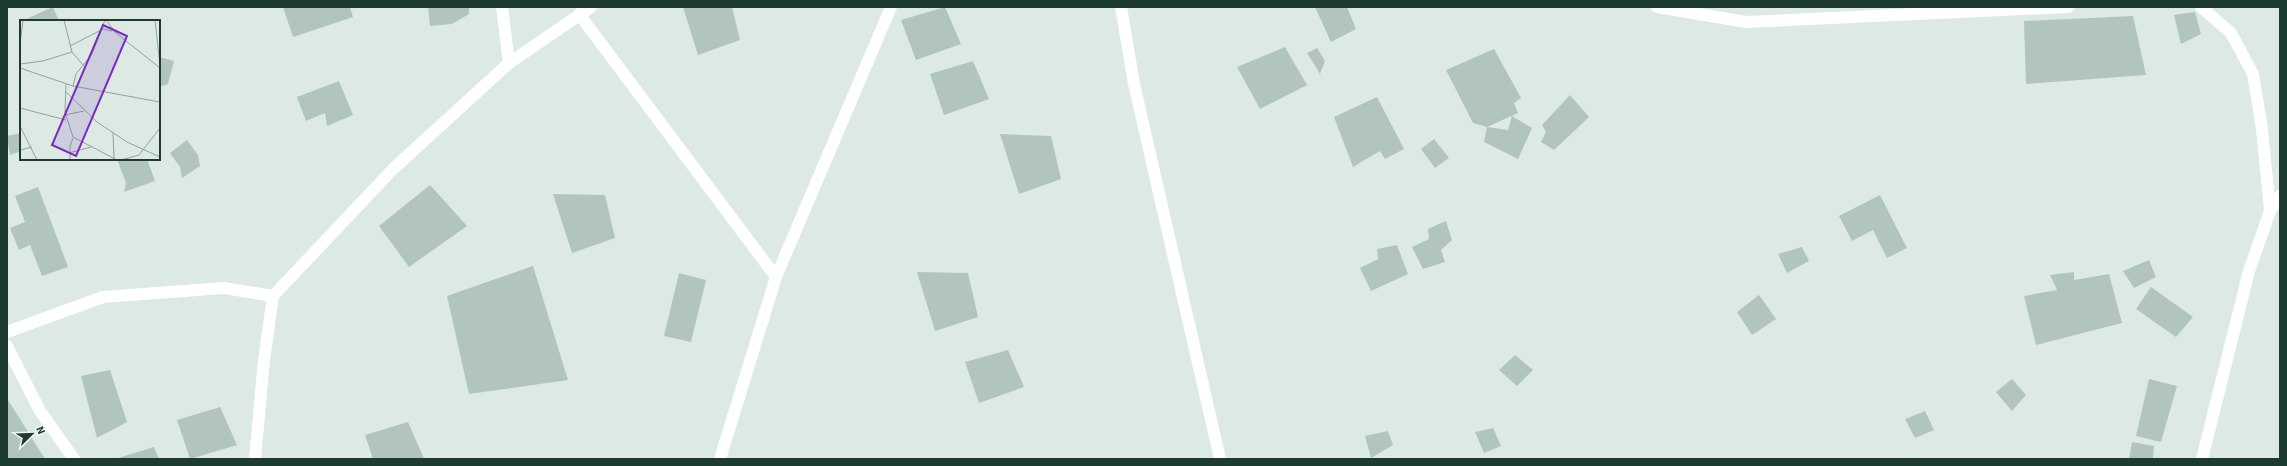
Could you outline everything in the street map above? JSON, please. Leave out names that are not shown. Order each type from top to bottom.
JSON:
[{"type":"street","points":[[502,7],[509,63]]},
{"type":"street","points":[[255,459],[264,360],[273,296],[393,170],[509,63],[590,7]]},
{"type":"street","points":[[720,459],[776,277],[891,7]]},
{"type":"street","points":[[1121,7],[1134,84],[1220,459]]},
{"type":"street","points":[[1657,7],[1746,22],[2068,7]]},
{"type":"street","points":[[2202,7],[2231,32],[2253,74],[2262,129],[2270,211]]},
{"type":"street","points":[[579,14],[776,277]]},
{"type":"street","points":[[2202,459],[2249,271],[2270,211],[2280,196]]},
{"type":"street","points":[[7,332],[103,297],[224,288],[273,296]]},
{"type":"street","points":[[7,346],[40,411],[74,459]]},
{"type":"building","points":[[53,7],[59,20],[26,20]]},
{"type":"building","points":[[283,7],[350,7],[353,17],[293,37]]},
{"type":"building","points":[[428,7],[469,7],[469,14],[452,24],[430,26]]},
{"type":"building","points":[[683,7],[732,7],[740,40],[698,55]]},
{"type":"building","points":[[945,7],[961,44],[916,60],[901,20]]},
{"type":"building","points":[[1315,7],[1347,7],[1356,29],[1331,42]]},
{"type":"building","points":[[2195,12],[2201,34],[2181,44],[2174,15]]},
{"type":"building","points":[[2133,16],[2146,75],[2026,84],[2024,21]]},
{"type":"building","points":[[1285,47],[1307,85],[1260,109],[1237,67]]},
{"type":"building","points":[[1317,48],[1325,61],[1320,74],[1307,53]]},
{"type":"building","points":[[1494,49],[1521,98],[1514,103],[1518,113],[1487,127],[1473,123],[1446,70]]},
{"type":"building","points":[[160,57],[174,61],[168,84],[160,87]]},
{"type":"building","points":[[973,61],[989,99],[944,115],[930,74]]},
{"type":"building","points":[[339,81],[353,115],[327,126],[325,113],[306,121],[297,97]]},
{"type":"building","points":[[1570,95],[1589,117],[1554,150],[1541,142],[1546,132],[1542,125]]},
{"type":"building","points":[[1377,97],[1404,149],[1385,159],[1380,151],[1353,167],[1334,117]]},
{"type":"building","points":[[1512,116],[1532,128],[1518,159],[1484,142],[1487,127],[1508,130]]},
{"type":"building","points":[[20,133],[20,151],[10,155],[7,136]]},
{"type":"building","points":[[1000,134],[1051,136],[1061,179],[1019,194]]},
{"type":"building","points":[[1434,139],[1449,158],[1435,168],[1421,149]]},
{"type":"building","points":[[187,140],[198,155],[200,166],[182,178],[180,167],[170,153]]},
{"type":"building","points":[[117,160],[147,160],[155,181],[124,192],[126,183]]},
{"type":"building","points":[[430,185],[467,226],[409,267],[379,226]]},
{"type":"building","points":[[38,187],[68,267],[42,276],[30,245],[19,250],[10,228],[25,222],[15,196]]},
{"type":"building","points":[[553,194],[605,195],[615,238],[572,253]]},
{"type":"building","points":[[1880,195],[1907,248],[1887,258],[1873,230],[1852,241],[1839,216]]},
{"type":"building","points":[[1446,221],[1452,240],[1441,250],[1445,262],[1423,269],[1412,247],[1429,239],[1428,229]]},
{"type":"building","points":[[1397,245],[1408,274],[1371,291],[1360,268],[1378,259],[1377,249]]},
{"type":"building","points":[[1802,247],[1809,261],[1787,273],[1778,254]]},
{"type":"building","points":[[2149,260],[2156,277],[2134,288],[2123,271]]},
{"type":"building","points":[[533,266],[568,380],[469,394],[447,296]]},
{"type":"building","points":[[917,272],[968,273],[978,317],[935,331]]},
{"type":"building","points":[[2074,272],[2074,280],[2109,274],[2122,323],[2036,345],[2024,296],[2057,290],[2050,275]]},
{"type":"building","points":[[679,273],[706,280],[691,342],[664,336]]},
{"type":"building","points":[[2151,287],[2193,317],[2176,337],[2136,309]]},
{"type":"building","points":[[1759,295],[1776,319],[1752,335],[1737,312]]},
{"type":"building","points":[[1008,350],[1024,387],[979,403],[965,362]]},
{"type":"building","points":[[1515,355],[1533,370],[1517,386],[1499,370]]},
{"type":"building","points":[[110,370],[127,422],[97,438],[81,376]]},
{"type":"building","points":[[2012,379],[2026,395],[2012,411],[1996,392]]},
{"type":"building","points":[[2149,379],[2177,386],[2161,442],[2136,436]]},
{"type":"building","points":[[8,400],[45,459],[7,459]]},
{"type":"building","points":[[220,407],[237,445],[190,459],[177,420]]},
{"type":"building","points":[[1925,411],[1934,430],[1915,438],[1905,419]]},
{"type":"building","points":[[408,422],[424,459],[373,459],[365,435]]},
{"type":"building","points":[[1493,428],[1501,446],[1484,453],[1475,432]]},
{"type":"building","points":[[1388,431],[1393,445],[1371,458],[1365,436]]},
{"type":"building","points":[[2132,442],[2154,446],[2153,459],[2129,459]]},
{"type":"building","points":[[154,447],[159,459],[115,459]]}]
